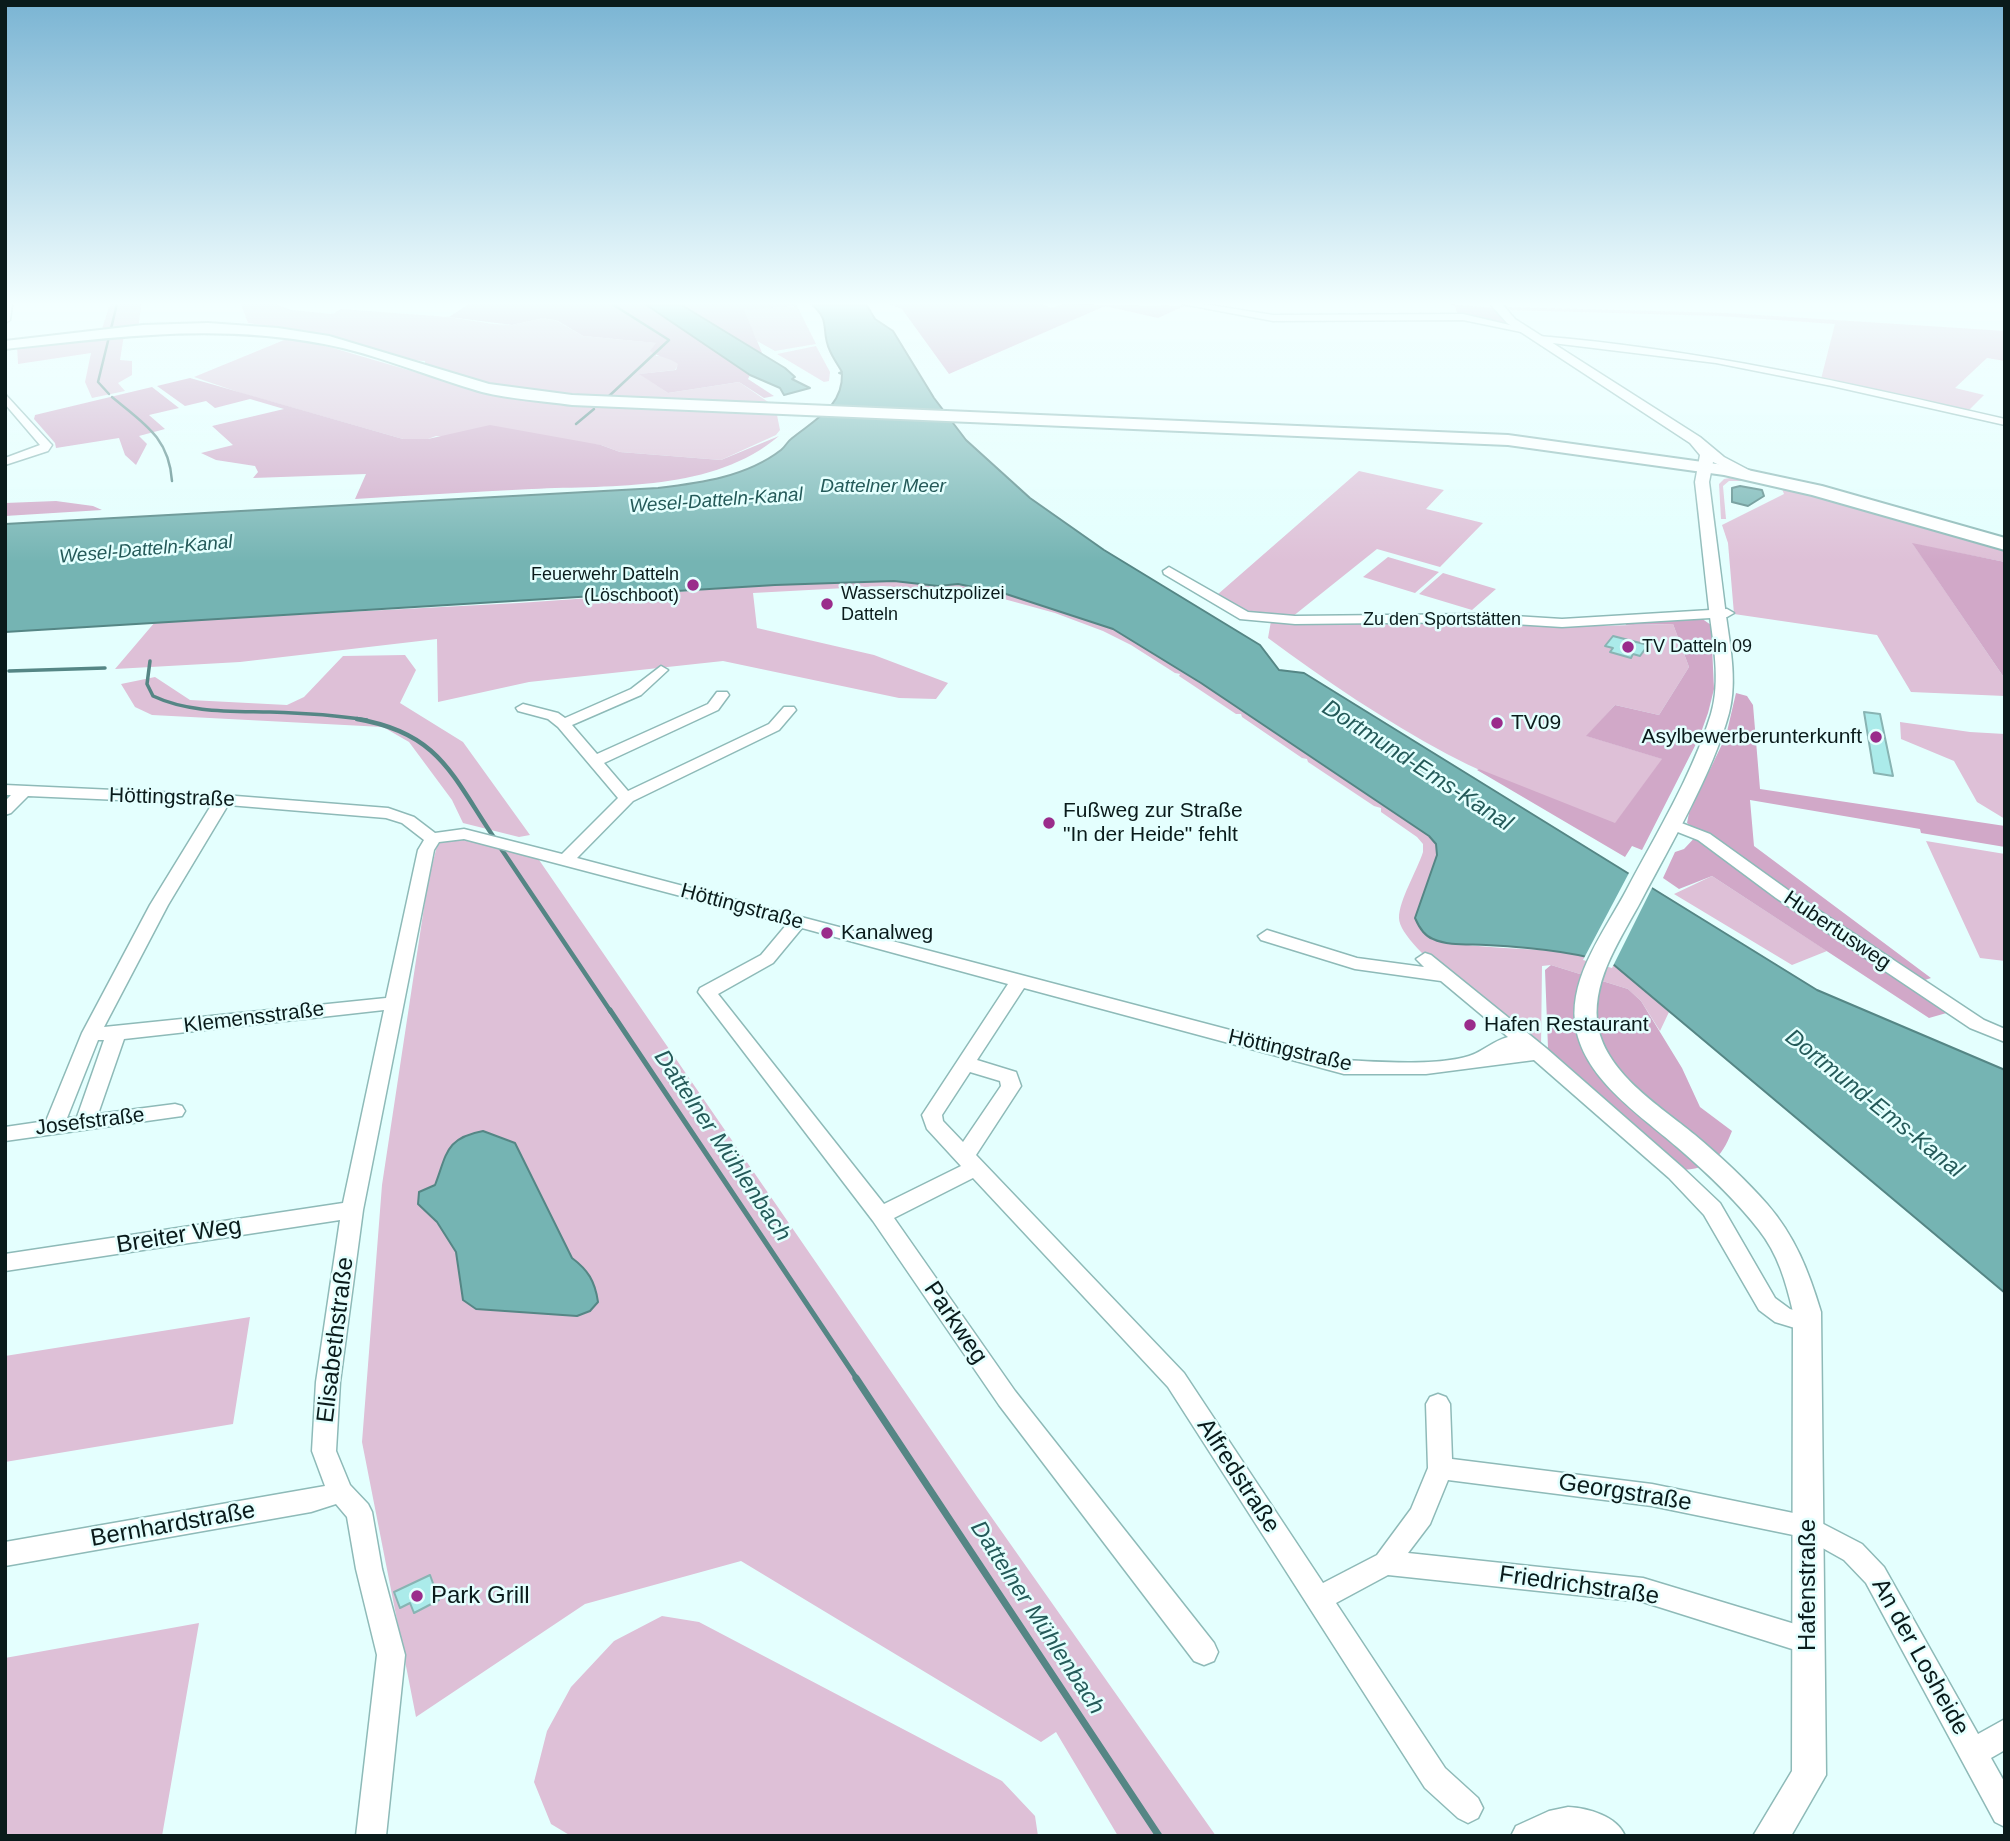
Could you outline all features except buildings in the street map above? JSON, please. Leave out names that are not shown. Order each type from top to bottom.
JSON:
[{"type":"main road","points":[[496,390],[572,400],[711,407],[1508,440],[1706,458],[1754,476],[1816,490],[2005,544]]},
{"type":"street","points":[[1619,390],[1678,428],[1706,458]]},
{"type":"street","points":[[1868,390],[2005,422]]},
{"type":"street","points":[[5,397],[46,445],[44,449],[5,463]]},
{"type":"street","name":"Hafenstraße","points":[[1706,458],[1702,482],[1722,613],[1724,694],[1720,713],[1710,742],[1671,824],[1595,968],[1587,987],[1583,1011],[1587,1033],[1600,1058],[1617,1081],[1639,1104],[1687,1142],[1758,1212],[1779,1237],[1797,1277],[1808,1323],[1809,1775],[1771,1836]]},
{"type":"street","name":"Zu den Sportstätten","points":[[1169,571],[1245,616],[1295,620],[1460,618],[1562,623],[1722,613]]},
{"type":"street","points":[[563,724],[636,692],[661,670]]},
{"type":"street","points":[[593,762],[713,708],[722,695]]},
{"type":"street","points":[[523,708],[553,716],[563,724],[626,798]]},
{"type":"street","points":[[565,860],[626,798],[774,727],[789,710]]},
{"type":"street","name":"Höttingstraße","points":[[5,790],[223,800],[387,813],[408,820],[419,831],[433,838],[464,834],[507,844],[1344,1067],[1382,1070],[1475,1062],[1521,1054],[1533,1048]]},
{"type":"street","points":[[5,810],[23,792]]},
{"type":"street","points":[[54,1127],[91,1033],[159,905],[223,800]]},
{"type":"street","name":"Hubertusweg","points":[[1671,824],[1704,837],[1782,894],[1977,1024],[2005,1036]]},
{"type":"street","name":"Elisabethstraße","points":[[371,1836],[391,1655],[372,1582],[359,1512],[340,1492],[324,1451],[328,1382],[352,1210],[426,850],[433,838]]},
{"type":"street","name":"Parkweg","points":[[798,922],[766,959],[707,992],[881,1215],[1007,1398],[1203,1652]]},
{"type":"street","points":[[1267,936],[1355,963],[1444,975]]},
{"type":"street","points":[[1424,959],[1533,1048],[1676,1173],[1712,1209],[1768,1304],[1783,1316],[1808,1323]]},
{"type":"street","name":"Alfredstraße","points":[[1019,981],[932,1115],[934,1124],[1177,1380],[1435,1778],[1468,1808]]},
{"type":"street","name":"Klemensstraße","points":[[91,1033],[116,1034],[393,1003]]},
{"type":"street","points":[[85,1124],[116,1034]]},
{"type":"street","points":[[881,1215],[971,1161],[1011,1086],[1009,1077],[965,1063]]},
{"type":"street","name":"Josefstraße","points":[[5,1133],[175,1111]]},
{"type":"street","name":"Breiter Weg","points":[[5,1263],[352,1210]]},
{"type":"street","points":[[1317,1599],[1386,1563],[1421,1516],[1440,1468],[1438,1404]]},
{"type":"street","name":"Georgstraße","points":[[1440,1468],[1651,1495],[1808,1527]]},
{"type":"street","name":"Bernhardstraße","points":[[5,1554],[311,1501],[340,1492]]},
{"type":"street","name":"An der Losheide","points":[[1808,1527],[1853,1552],[1875,1575],[2005,1812]]},
{"type":"street","name":"Friedrichstraße","points":[[1386,1563],[1643,1590],[1808,1641]]},
{"type":"street","points":[[1974,1753],[2005,1733]]},
{"type":"street","points":[[1526,1836],[1549,1824],[1570,1820],[1594,1826],[1610,1836]]},
{"type":"shaded area","points":[[88,390],[125,391],[92,398]]},
{"type":"shaded area","points":[[140,390],[156,390],[179,408],[149,415],[165,429],[139,436],[147,444],[136,465],[125,455],[119,438],[56,448],[55,443],[34,419],[35,415]]},
{"type":"shaded area","points":[[162,390],[232,390],[403,439],[428,439],[490,425],[601,445],[620,452],[721,460],[779,436],[753,454],[724,467],[662,482],[355,499],[366,474],[253,478],[258,472],[255,466],[216,460],[201,453],[233,445],[212,426],[284,409],[250,399],[215,408],[206,401],[185,406]]},
{"type":"shaded area","points":[[232,390],[511,390],[681,408],[680,411],[777,415],[780,430],[776,435],[721,460],[620,452],[601,445],[436,436],[428,439],[403,439]]},
{"type":"shaded area","points":[[519,390],[663,390],[668,393],[688,390],[751,390],[774,406],[615,401]]},
{"type":"shaded area","points":[[663,390],[688,390],[668,393]]},
{"type":"shaded area","points":[[751,390],[765,390],[774,396],[764,398]]},
{"type":"shaded area","points":[[1869,390],[1963,390],[1984,395],[1969,410]]},
{"type":"shaded area","points":[[1359,471],[1444,490],[1426,509],[1483,523],[1440,567],[1377,549],[1292,617],[1250,612],[1217,595]]},
{"type":"shaded area","points":[[1735,477],[1790,489],[2005,548],[2005,562],[1913,544],[2005,679],[2005,696],[1911,692],[1877,635],[1734,614],[1728,543],[1722,525],[1784,494],[1782,489],[1750,481],[1729,481],[1723,486],[1726,519],[1721,519],[1719,484],[1724,479]]},
{"type":"shaded area","points":[[56,501],[93,506],[102,510],[5,516],[5,503]]},
{"type":"shaded area","points":[[1912,543],[2005,562],[2005,679]]},
{"type":"shaded area","points":[[1388,557],[1439,572],[1415,593],[1363,577]]},
{"type":"shaded area","points":[[1443,573],[1496,589],[1472,610],[1419,594]]},
{"type":"shaded area","points":[[894,581],[938,586],[958,584],[1003,593],[1113,629],[1201,683],[1429,836],[1436,844],[1437,855],[1425,888],[1418,922],[1429,933],[1454,943],[1564,953],[1610,964],[1628,975],[1669,1012],[1660,1031],[1641,1001],[1628,989],[1551,965],[1542,966],[1541,1048],[1460,987],[1417,948],[1404,931],[1399,918],[1400,911],[1423,852],[1423,844],[1417,837],[1381,812],[1381,808],[1302,758],[1241,714],[1236,714],[1179,676],[1180,674],[1131,645],[1055,613],[993,596],[883,586],[753,593],[757,628],[874,655],[948,683],[936,699],[899,698],[723,661],[529,682],[438,702],[437,639],[240,662],[115,669],[155,622],[519,603],[775,585]]},
{"type":"shaded area","points":[[1701,618],[1711,625],[1714,689],[1708,713],[1699,738],[1642,850],[1632,846],[1625,857],[1477,770],[1615,823],[1662,759],[1586,736],[1615,705],[1659,715],[1689,667],[1673,624],[1626,625],[1625,622]]},
{"type":"shaded area","name":"TV09","points":[[1271,621],[1358,624],[1475,621],[1595,626],[1673,624],[1689,667],[1659,715],[1615,705],[1587,736],[1663,759],[1615,824],[1488,774],[1401,728],[1268,638]]},
{"type":"shaded area","points":[[405,655],[416,670],[400,703],[463,742],[530,835],[519,837],[463,823],[452,800],[409,742],[383,727],[152,715],[135,707],[121,684],[155,677],[190,700],[287,705],[304,697],[343,656]]},
{"type":"shaded area","points":[[1736,693],[1747,696],[1753,705],[1760,789],[2005,826],[2005,847],[1921,833],[1920,829],[1750,800],[1754,846],[1931,978],[1910,985],[1950,1012],[1929,1018],[1712,876],[1679,889],[1663,878],[1675,852],[1684,849],[1700,832],[1687,823],[1689,813],[1726,736]]},
{"type":"shaded area","points":[[1900,722],[2005,734],[2005,819],[1977,802],[1954,761],[1901,739]]},
{"type":"shaded area","points":[[463,840],[537,857],[978,1498],[1216,1836],[1118,1836],[1056,1732],[1041,1742],[741,1561],[585,1604],[416,1717],[362,1442],[382,1185],[428,881],[438,842]]},
{"type":"shaded area","points":[[1926,841],[2005,854],[2005,961],[1980,958]]},
{"type":"shaded area","points":[[1712,876],[1827,951],[1792,965],[1674,894]]},
{"type":"shaded area","points":[[1551,965],[1628,989],[1641,1001],[1682,1068],[1700,1107],[1732,1131],[1713,1161],[1707,1165],[1680,1170],[1551,1056],[1548,1048],[1545,970]]},
{"type":"shaded area","points":[[250,1317],[233,1424],[5,1462],[5,1356]]},
{"type":"shaded area","points":[[662,1616],[699,1622],[1002,1781],[1035,1816],[1038,1836],[571,1836],[551,1824],[534,1782],[547,1731],[571,1687],[614,1641]]},
{"type":"shaded area","points":[[199,1623],[162,1836],[5,1836],[5,1658]]},
{"type":"water","points":[[781,390],[803,390],[784,395]]},
{"type":"water","name":"Dattelner Meer","points":[[840,390],[929,390],[966,440],[1030,498],[1104,550],[1260,645],[1279,670],[1304,673],[1817,990],[2005,1070],[2005,1293],[1614,965],[1551,950],[1452,944],[1430,938],[1415,918],[1437,855],[1436,844],[1429,836],[1201,683],[1113,629],[1003,593],[958,584],[938,586],[894,581],[775,585],[5,632],[5,524],[658,488],[706,481],[753,467],[781,450],[826,412]]},
{"type":"water","points":[[1740,486],[1762,490],[1764,496],[1748,506],[1732,502],[1732,488]]},
{"type":"water","points":[[483,1131],[515,1143],[572,1258],[593,1282],[598,1302],[590,1311],[577,1316],[476,1309],[463,1300],[456,1252],[437,1222],[418,1204],[419,1192],[435,1185],[445,1156],[454,1143]]},
{"type":"pier","points":[[1630,871],[1653,886],[1612,968],[1583,960]]},
{"type":"waterway","name":"Dattelner Mühlenbach","points":[[105,390],[109,394]]},
{"type":"waterway","points":[[608,397],[616,390]]},
{"type":"waterway","name":"Dattelner Mühlenbach","points":[[112,397],[153,432],[166,453],[172,481]]},
{"type":"waterway","points":[[576,424],[594,409]]},
{"type":"waterway","name":"Dattelner Mühlenbach","points":[[150,661],[147,684],[153,696],[181,706],[367,720]]},
{"type":"waterway","points":[[9,671],[105,668]]},
{"type":"waterway","name":"Dattelner Mühlenbach","points":[[357,719],[408,735],[426,747],[454,777],[495,839]]},
{"type":"waterway","name":"Dattelner Mühlenbach","points":[[500,847],[611,1012]]},
{"type":"waterway","name":"Dattelner Mühlenbach","points":[[610,1010],[857,1379]]},
{"type":"waterway","name":"Dattelner Mühlenbach","points":[[856,1378],[1159,1836]]},
{"type":"place","name":"Feuerwehr Datteln (Löschboot)","points":[[693,585]]},
{"type":"place","name":"Wasserschutzpolizei Datteln","points":[[827,604]]},
{"type":"place","name":"TV Datteln 09","points":[[1628,647]]},
{"type":"place","name":"TV09","points":[[1497,723]]},
{"type":"place","name":"Asylbewerberunterkunft","points":[[1876,737]]},
{"type":"place","name":"Fußweg zur Straße \"In der Heide\" fehlt","points":[[1049,823]]},
{"type":"place","name":"Kanalweg","points":[[827,933]]},
{"type":"place","name":"Hafen Restaurant","points":[[1470,1025]]},
{"type":"place","name":"Park Grill","points":[[417,1596]]},
{"type":"water label","name":"Wesel-Datteln-Kanal","points":[[716,501]]},
{"type":"water label","name":"Wesel-Datteln-Kanal","points":[[146,550]]},
{"type":"water label","name":"Dortmund-Ems-Kanal","points":[[1417,766]]},
{"type":"water label","name":"Dortmund-Ems-Kanal","points":[[1874,1104]]}]
